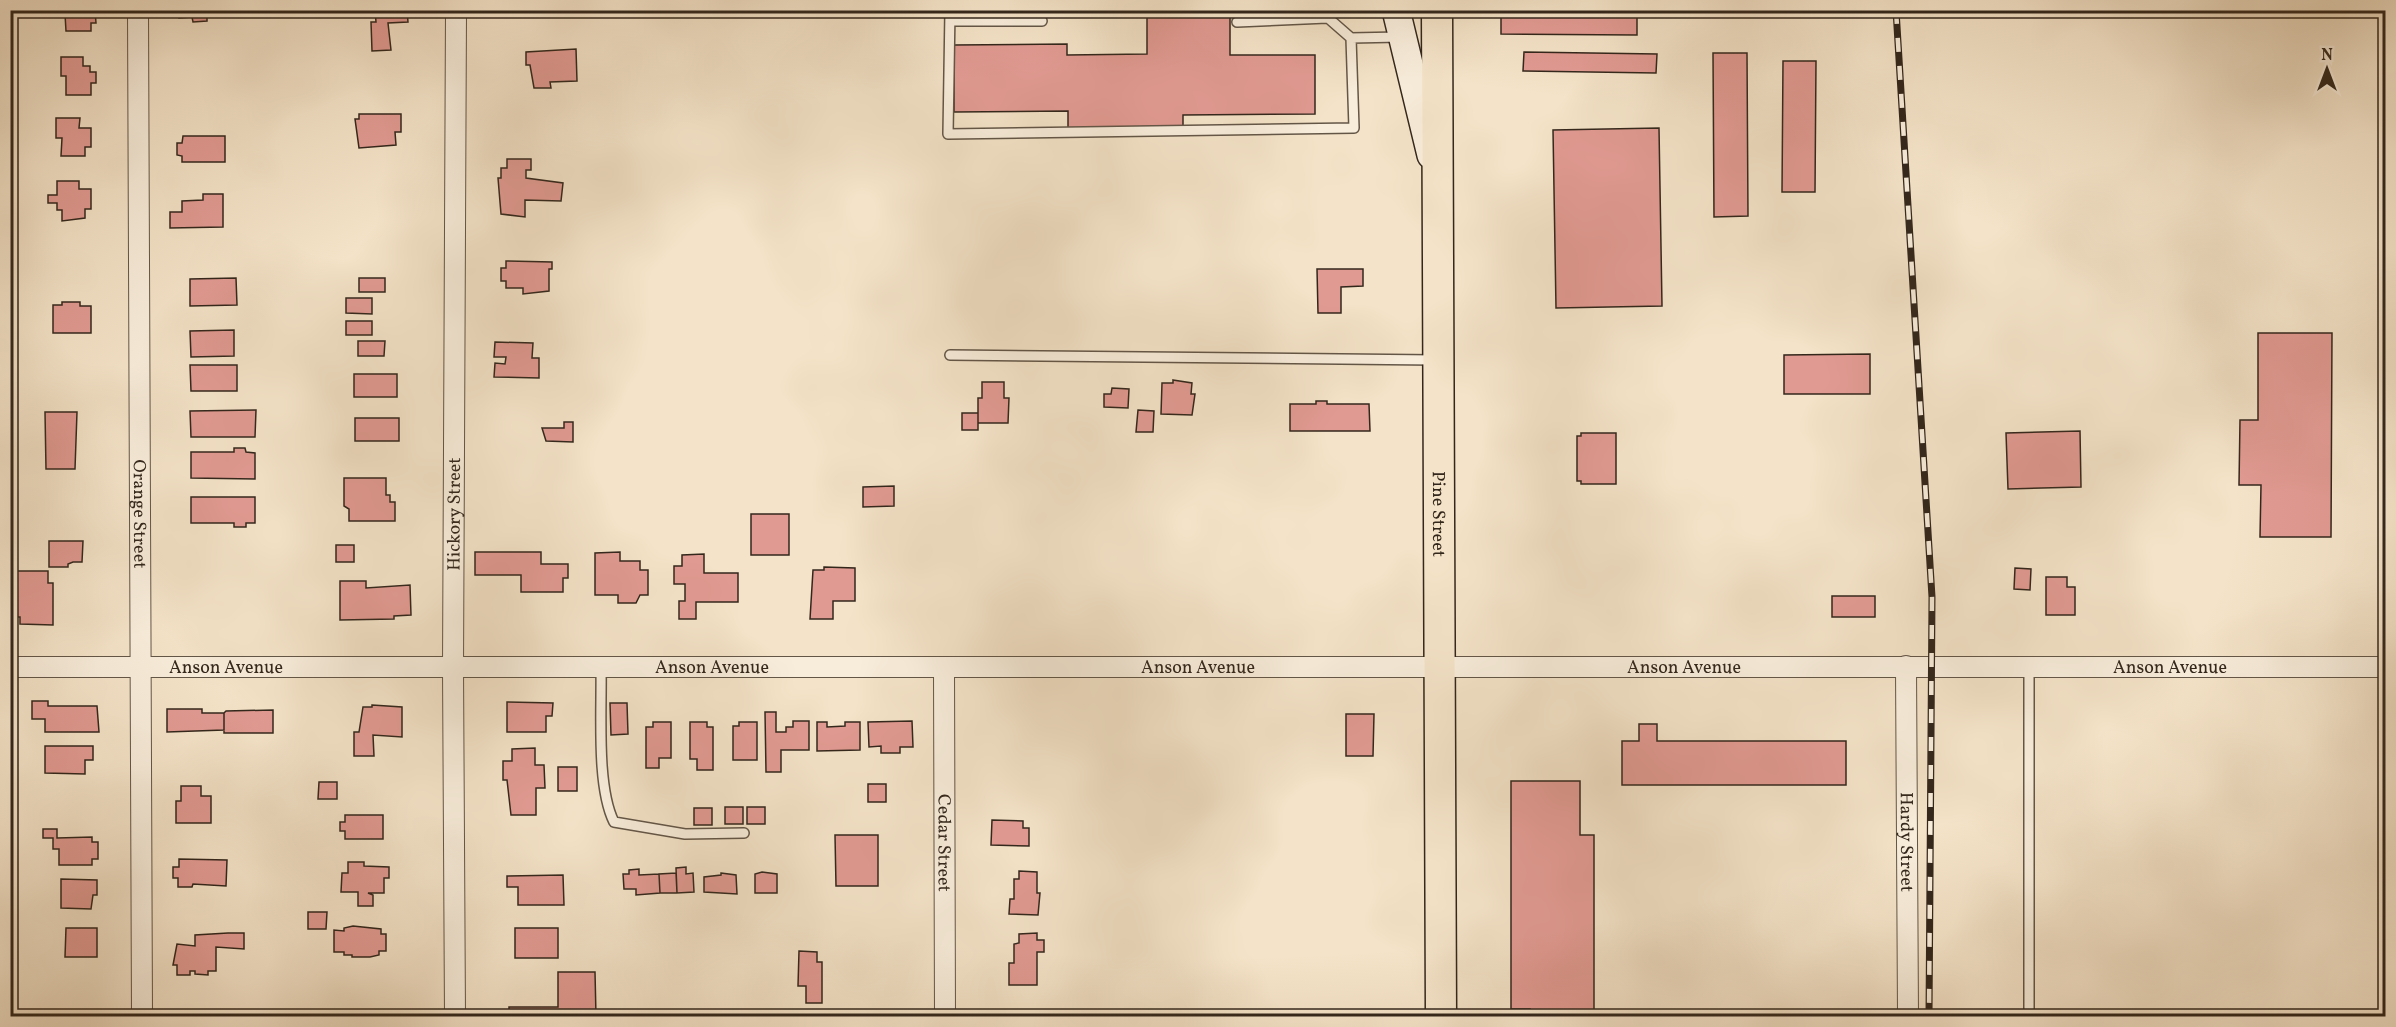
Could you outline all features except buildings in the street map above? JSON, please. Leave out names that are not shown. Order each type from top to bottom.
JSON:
[{"type":"main road","points":[[1396,10],[1438,184]]},
{"type":"main road","name":"Pine Street","points":[[1437,10],[1441,1017]]},
{"type":"street","name":"Orange Street","points":[[138,10],[142,1017]]},
{"type":"street","name":"Hickory Street","points":[[455,1017],[453,668],[456,10]]},
{"type":"street","name":"Hardy Street","points":[[1906,666],[1908,1017]]},
{"type":"street","name":"Cedar Street","points":[[944,667],[945,1017]]},
{"type":"street","name":"Anson Avenue","points":[[10,668],[2385,667]]},
{"type":"lane","points":[[950,10],[948,134],[1354,128],[1351,38]]},
{"type":"lane","points":[[1319,10],[1351,38],[1402,37]]},
{"type":"lane","points":[[1237,22],[1327,18]]},
{"type":"lane","points":[[950,21],[1042,21]]},
{"type":"lane","points":[[950,355],[1437,360]]},
{"type":"lane","points":[[601,668],[603,765],[607,807],[614,822],[686,834],[744,833]]},
{"type":"lane","points":[[2029,668],[2030,1017]]},
{"type":"railway","points":[[1896,10],[1932,597],[1929,1016]]}]
